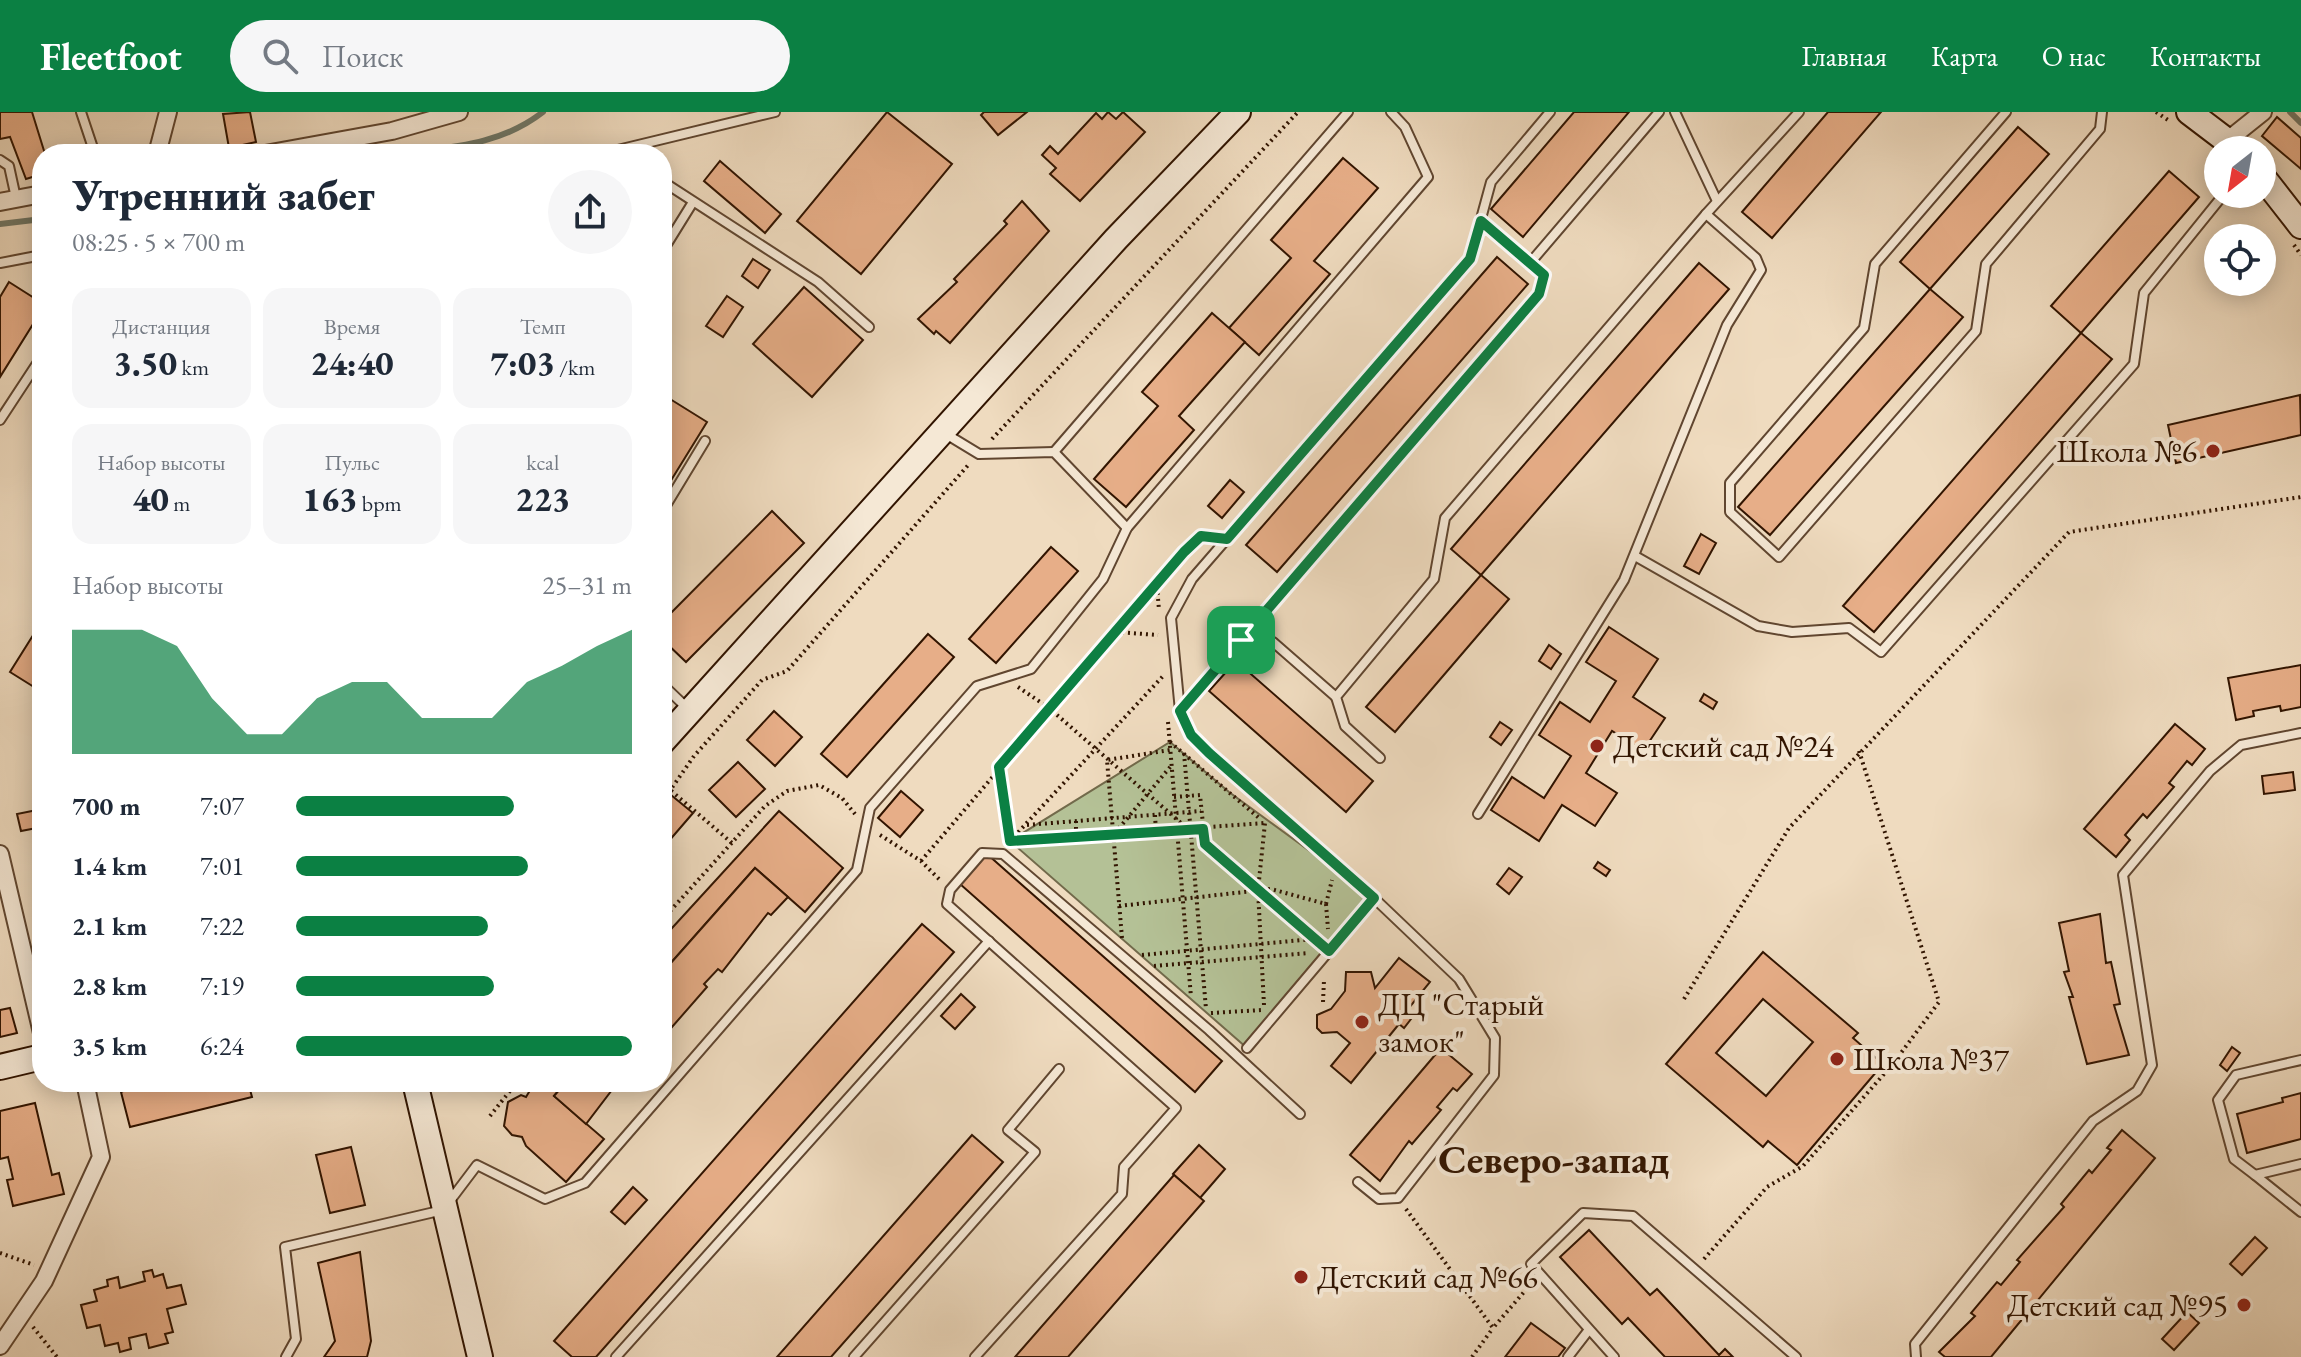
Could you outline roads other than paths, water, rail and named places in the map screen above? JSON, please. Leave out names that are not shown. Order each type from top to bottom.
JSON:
[{"type":"main road","points":[[672,731],[1187,162],[1238,112]]},
{"type":"main road","points":[[2189,112],[2222,136]]},
{"type":"main road","points":[[2276,194],[2301,226]]},
{"type":"main road","points":[[0,1067],[32,1059]]},
{"type":"main road","points":[[417,1092],[480,1357]]},
{"type":"street","points":[[160,144],[168,112]]},
{"type":"street","points":[[320,144],[392,131],[459,112]]},
{"type":"street","points":[[2242,136],[2263,112]]},
{"type":"street","points":[[8,200],[32,196]]},
{"type":"street","points":[[0,854],[32,990]]},
{"type":"street","points":[[0,1346],[23,1312],[80,1209],[101,1157],[87,1092]]},
{"type":"lane","points":[[81,112],[92,144]]},
{"type":"lane","points":[[649,144],[775,112]]},
{"type":"lane","points":[[942,432],[979,454],[1054,452],[1348,112]]},
{"type":"lane","points":[[672,1083],[857,870],[870,808],[977,686],[1031,669],[1103,579],[1127,528],[1428,177],[1405,127],[1391,112]]},
{"type":"lane","points":[[1358,1182],[1379,1199],[1398,1198],[1494,1075],[1495,1038],[1459,979],[1374,898],[1191,735],[1180,711],[1171,618],[1192,579],[1470,259],[1491,182],[1550,112]]},
{"type":"lane","points":[[1530,263],[1659,112]]},
{"type":"lane","points":[[1675,112],[1717,201]]},
{"type":"lane","points":[[1336,697],[1434,579],[1445,518],[1717,201],[1799,112]]},
{"type":"lane","points":[[2006,112],[1875,264],[1864,328],[1730,483],[1730,512],[1779,557],[1976,331],[1986,264],[2100,129],[2102,112]]},
{"type":"lane","points":[[0,160],[9,166],[8,200]]},
{"type":"lane","points":[[672,188],[818,282],[869,327]]},
{"type":"lane","points":[[672,236],[693,202]]},
{"type":"lane","points":[[1635,556],[1758,626],[1792,632],[1849,628],[1881,652],[2134,364],[2144,293],[2213,208]]},
{"type":"lane","points":[[1478,814],[1624,580],[1727,325],[1761,270],[1756,258],[1706,214]]},
{"type":"lane","points":[[1180,711],[1539,294],[1544,275],[1481,221]]},
{"type":"lane","points":[[0,263],[32,257]]},
{"type":"lane","points":[[0,420],[32,371]]},
{"type":"lane","points":[[672,495],[705,441]]},
{"type":"lane","points":[[1054,452],[1127,528]]},
{"type":"lane","points":[[1241,640],[1273,642],[1336,697],[1345,726],[1380,758]]},
{"type":"lane","points":[[672,694],[690,712]]},
{"type":"lane","points":[[1916,1357],[1915,1344],[2093,1121],[2137,1091],[2152,1065],[2123,875],[2210,771],[2241,745],[2301,733]]},
{"type":"lane","points":[[975,1357],[1122,1194],[1124,1167],[1176,1108],[947,904],[950,890],[982,853],[1003,854],[1209,1030],[1300,1114]]},
{"type":"lane","points":[[1247,1048],[1374,898]]},
{"type":"lane","points":[[616,1357],[989,941]]},
{"type":"lane","points":[[2301,1060],[2236,1075],[2218,1100],[2234,1159],[2301,1212]]},
{"type":"lane","points":[[854,1357],[1035,1152],[1008,1130],[1059,1069]]},
{"type":"lane","points":[[286,1357],[296,1339],[285,1247],[443,1210],[477,1165],[545,1199],[585,1183],[664,1092]]},
{"type":"lane","points":[[2255,1175],[2301,1164]]},
{"type":"lane","points":[[1614,1357],[1531,1264],[1583,1213],[1633,1216],[1796,1357]]},
{"type":"lane","points":[[1568,1357],[1588,1331]]},
{"type":"waterway","points":[[469,144],[510,132],[543,112]]},
{"type":"waterway","points":[[2290,112],[2301,123]]},
{"type":"waterway","points":[[0,224],[32,220]]},
{"type":"place","name":"Школа №6","points":[[2213,451]]},
{"type":"place","name":"Детский сад №24","points":[[1597,746]]},
{"type":"place","name":"ДЦ \"Старый замок\"","points":[[1362,1022]]},
{"type":"place","name":"Школа №37","points":[[1837,1059]]},
{"type":"place","name":"Детский сад №66","points":[[1301,1277]]},
{"type":"place","name":"Детский сад №95","points":[[2244,1305]]},
{"type":"district","name":"Северо-запад","points":[[1554,1159]]}]
